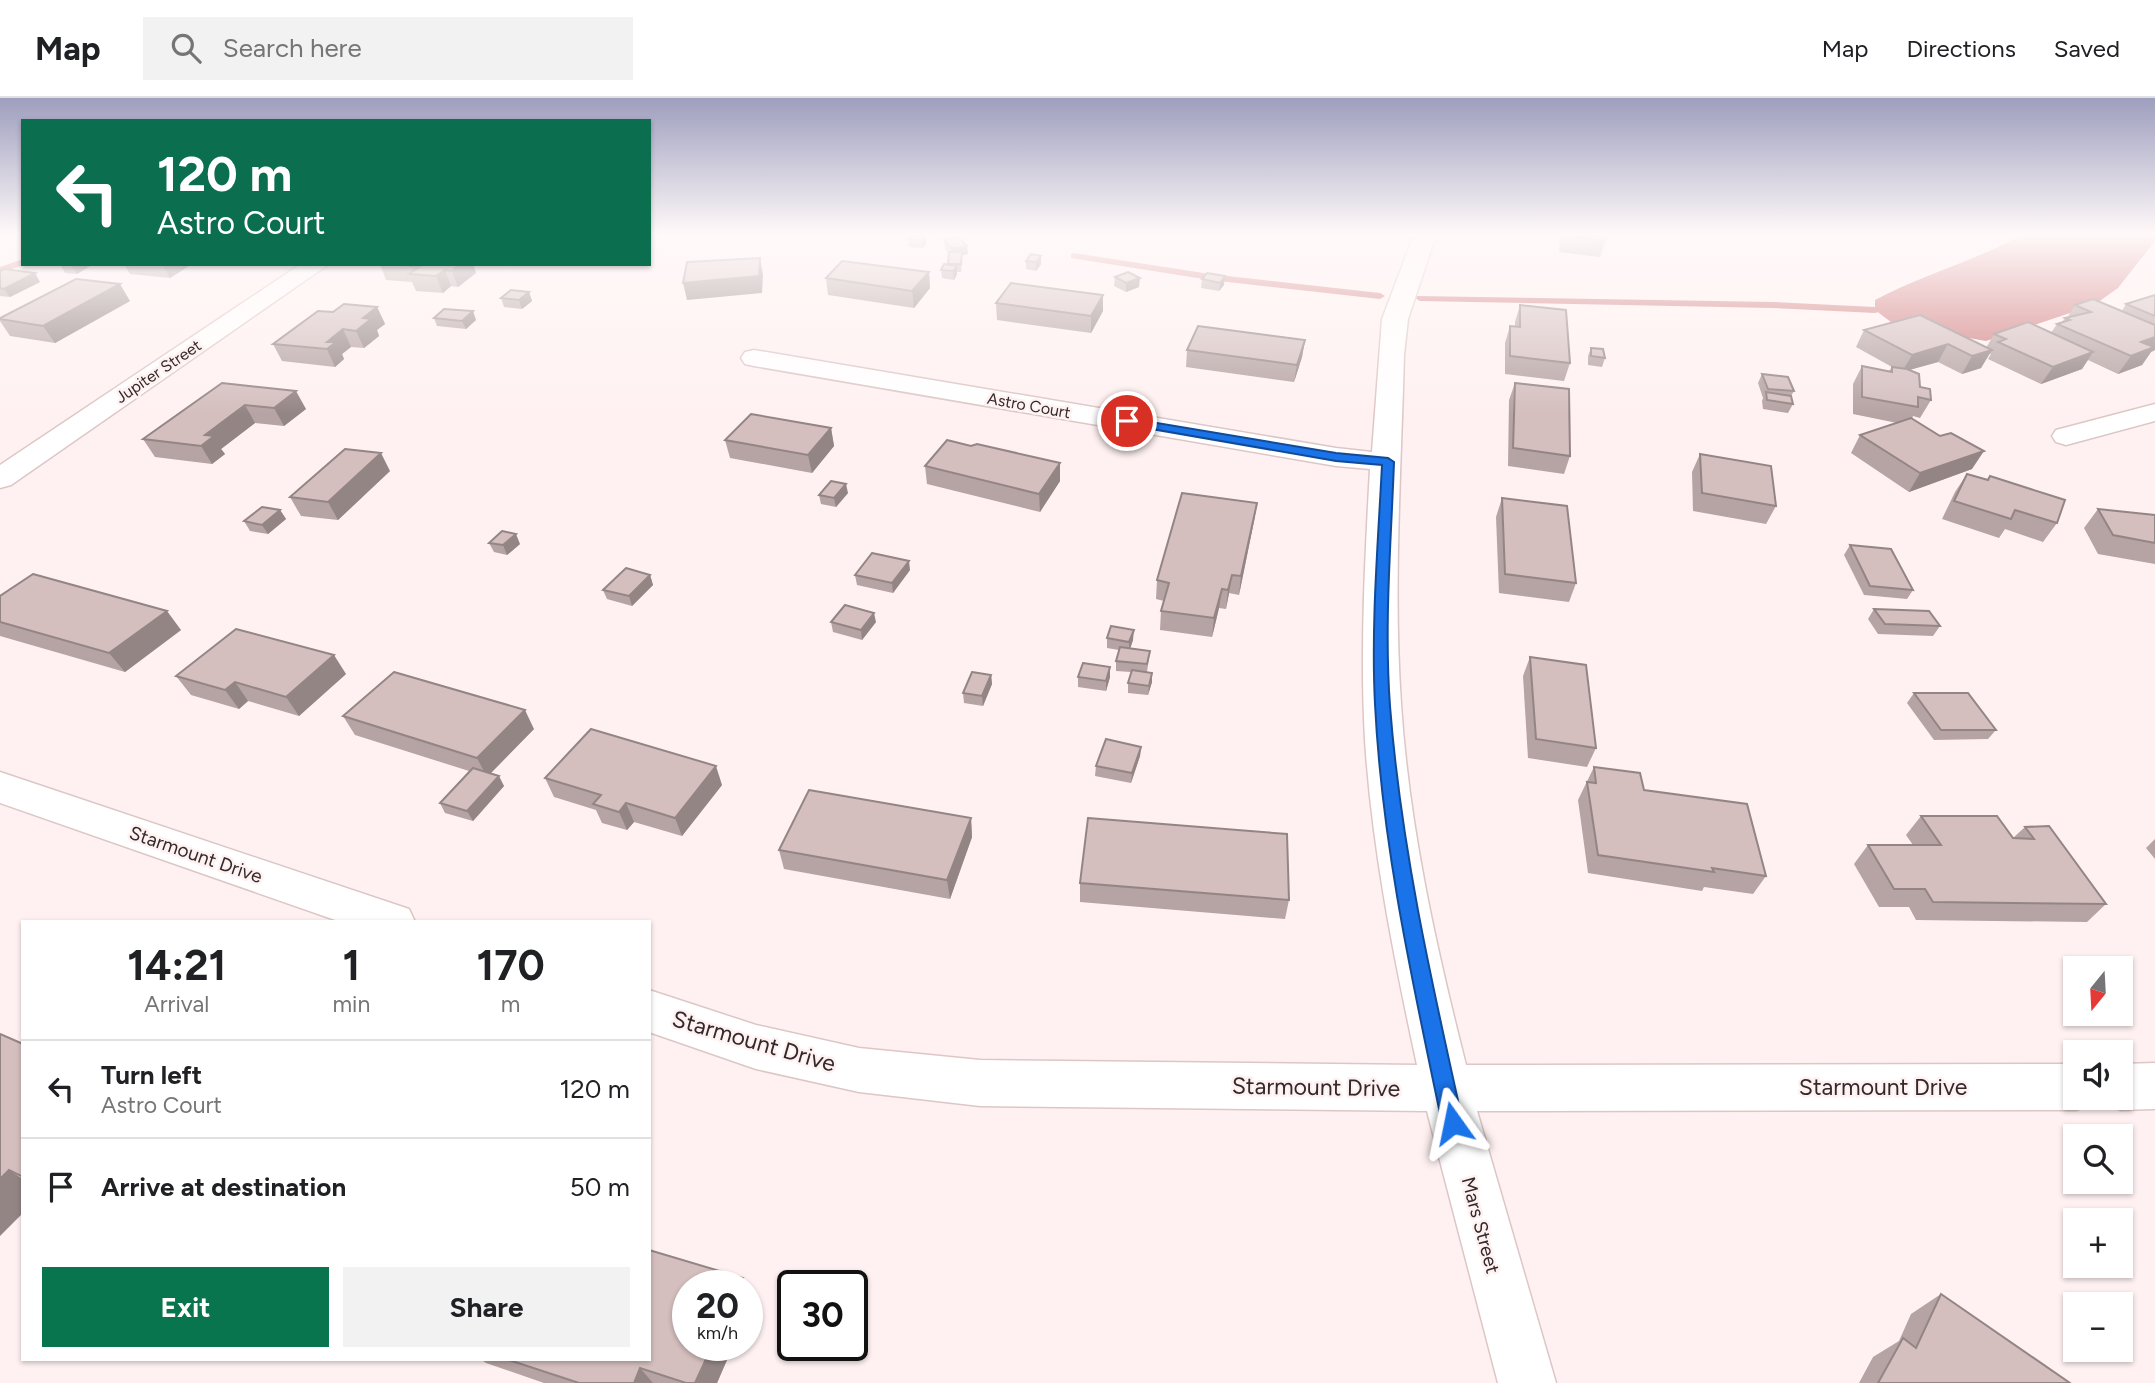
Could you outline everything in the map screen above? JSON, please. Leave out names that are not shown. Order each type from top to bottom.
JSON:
[{"type":"street","name":"Jupiter Street","points":[[0,479],[271,295]]},
{"type":"street","name":"Mars Street","points":[[1404,295],[1395,319],[1391,355],[1381,607],[1382,703],[1390,797],[1409,923],[1446,1088],[1488,1255],[1527,1383]]},
{"type":"street","name":"Astro Court","points":[[754,358],[1336,457],[1388,462]]},
{"type":"street","points":[[2066,436],[2155,412]]},
{"type":"street","name":"Starmount Drive","points":[[0,787],[387,920]]},
{"type":"street","name":"Starmount Drive","points":[[651,1012],[756,1047],[859,1070],[980,1083],[1446,1088],[2063,1087]]},
{"type":"street","points":[[2133,1087],[2155,1087]]},
{"type":"shaded area","points":[[1886,295],[2108,295],[2094,305],[1986,341],[1895,325],[1875,310],[1875,300]]},
{"type":"building","points":[[45,295],[100,295],[43,326],[0,318]]},
{"type":"building","points":[[505,295],[525,295],[519,300],[501,298]]},
{"type":"building","points":[[1002,295],[1103,295],[1091,316],[996,303]]},
{"type":"building","points":[[2155,295],[2155,316],[2126,304]]},
{"type":"building","points":[[2093,299],[2155,325],[2155,337],[2141,342],[2154,347],[2131,356],[2057,324],[2070,320],[2065,318],[2091,312],[2075,305]]},
{"type":"building","points":[[344,304],[377,307],[363,318],[371,319],[356,331],[343,329],[327,342],[336,342],[327,349],[273,344],[318,311],[333,312]]},
{"type":"building","points":[[1520,305],[1566,310],[1570,363],[1510,356],[1510,326],[1520,327]]},
{"type":"building","points":[[444,309],[473,311],[462,321],[434,318]]},
{"type":"building","points":[[1920,315],[1992,350],[1972,356],[1948,344],[1912,355],[1864,330]]},
{"type":"building","points":[[2028,322],[2093,352],[2053,367],[1998,342],[2006,339],[1994,334]]},
{"type":"building","points":[[1198,326],[1305,340],[1297,365],[1187,350]]},
{"type":"building","points":[[1591,348],[1603,349],[1605,358],[1591,356]]},
{"type":"building","points":[[1862,366],[1892,372],[1892,367],[1907,369],[1919,374],[1920,387],[1930,389],[1931,400],[1918,397],[1918,407],[1862,397]]},
{"type":"building","points":[[1762,374],[1788,377],[1794,391],[1768,389]]},
{"type":"building","points":[[222,383],[296,391],[274,408],[245,405],[205,435],[214,436],[201,446],[143,439]]},
{"type":"building","points":[[1515,383],[1569,389],[1570,456],[1513,448]]},
{"type":"building","points":[[1766,392],[1791,396],[1793,404],[1767,400]]},
{"type":"building","points":[[751,414],[831,428],[808,455],[725,440]]},
{"type":"building","points":[[1911,418],[1940,436],[1951,433],[1984,451],[1920,473],[1860,435]]},
{"type":"building","points":[[947,440],[1060,463],[1039,494],[925,466]]},
{"type":"building","points":[[345,449],[381,453],[328,502],[290,497]]},
{"type":"building","points":[[1700,454],[1771,466],[1776,506],[1702,493]]},
{"type":"building","points":[[1967,474],[1988,480],[1990,476],[2065,500],[2057,523],[2015,510],[2011,519],[1954,501]]},
{"type":"building","points":[[831,481],[846,484],[834,498],[819,495]]},
{"type":"building","points":[[1182,493],[1257,503],[1241,576],[1232,575],[1228,590],[1222,589],[1214,618],[1161,611],[1169,583],[1157,580]]},
{"type":"building","points":[[1502,498],[1567,506],[1576,583],[1505,574]]},
{"type":"building","points":[[262,507],[280,510],[262,525],[244,521]]},
{"type":"building","points":[[2098,509],[2155,515],[2155,543],[2113,535]]},
{"type":"building","points":[[502,531],[516,534],[503,545],[489,543]]},
{"type":"building","points":[[1850,545],[1891,549],[1913,590],[1870,586]]},
{"type":"building","points":[[872,553],[909,561],[892,583],[855,575]]},
{"type":"building","points":[[626,568],[650,575],[629,596],[603,590]]},
{"type":"building","points":[[33,574],[167,611],[109,653],[0,622],[0,596]]},
{"type":"building","points":[[845,605],[874,613],[861,630],[831,622]]},
{"type":"building","points":[[1874,609],[1929,611],[1940,626],[1885,624]]},
{"type":"building","points":[[1111,626],[1134,630],[1129,642],[1107,638]]},
{"type":"building","points":[[236,629],[334,655],[286,697],[235,682],[225,690],[176,676]]},
{"type":"building","points":[[1120,647],[1150,651],[1147,664],[1116,661]]},
{"type":"building","points":[[1530,657],[1586,665],[1596,748],[1536,739]]},
{"type":"building","points":[[1083,663],[1110,667],[1106,681],[1078,677]]},
{"type":"building","points":[[1132,670],[1152,673],[1149,686],[1128,683]]},
{"type":"building","points":[[394,672],[525,710],[477,758],[343,716]]},
{"type":"building","points":[[972,672],[991,675],[982,696],[963,693]]},
{"type":"building","points":[[1914,693],[1968,693],[1996,730],[1941,730]]},
{"type":"building","points":[[591,729],[716,766],[675,818],[626,803],[619,812],[593,804],[601,795],[545,778]]},
{"type":"building","points":[[1106,739],[1141,747],[1132,773],[1096,766]]},
{"type":"building","points":[[1594,767],[1640,773],[1644,790],[1747,804],[1766,876],[1712,868],[1714,872],[1598,855],[1587,782],[1596,783]]},
{"type":"building","points":[[473,768],[499,776],[467,811],[440,803]]},
{"type":"building","points":[[809,790],[971,818],[947,880],[779,850]]},
{"type":"building","points":[[1921,816],[1997,816],[2013,838],[2034,839],[2025,827],[2049,826],[2106,904],[1933,902],[1925,889],[1894,889],[1868,845],[1941,845]]},
{"type":"building","points":[[1088,818],[1287,834],[1289,900],[1080,883]]},
{"type":"building","points":[[0,1034],[21,1043],[21,1176],[9,1170],[0,1179]]},
{"type":"building","points":[[651,1251],[716,1270],[672,1270],[672,1361],[705,1361],[695,1383],[686,1383],[640,1368],[634,1383],[579,1383],[512,1361],[651,1361]]},
{"type":"building","points":[[1941,1294],[2070,1383],[1878,1383],[1903,1338],[1916,1348]]},
{"type":"waterway","points":[[1371,295],[1380,296]]},
{"type":"waterway","points":[[1420,298],[1773,305],[1875,310],[1893,306]]},
{"type":"route","points":[[1127,421],[1336,457],[1388,462],[1381,631],[1382,703],[1392,810],[1409,923],[1453,1123]]}]
